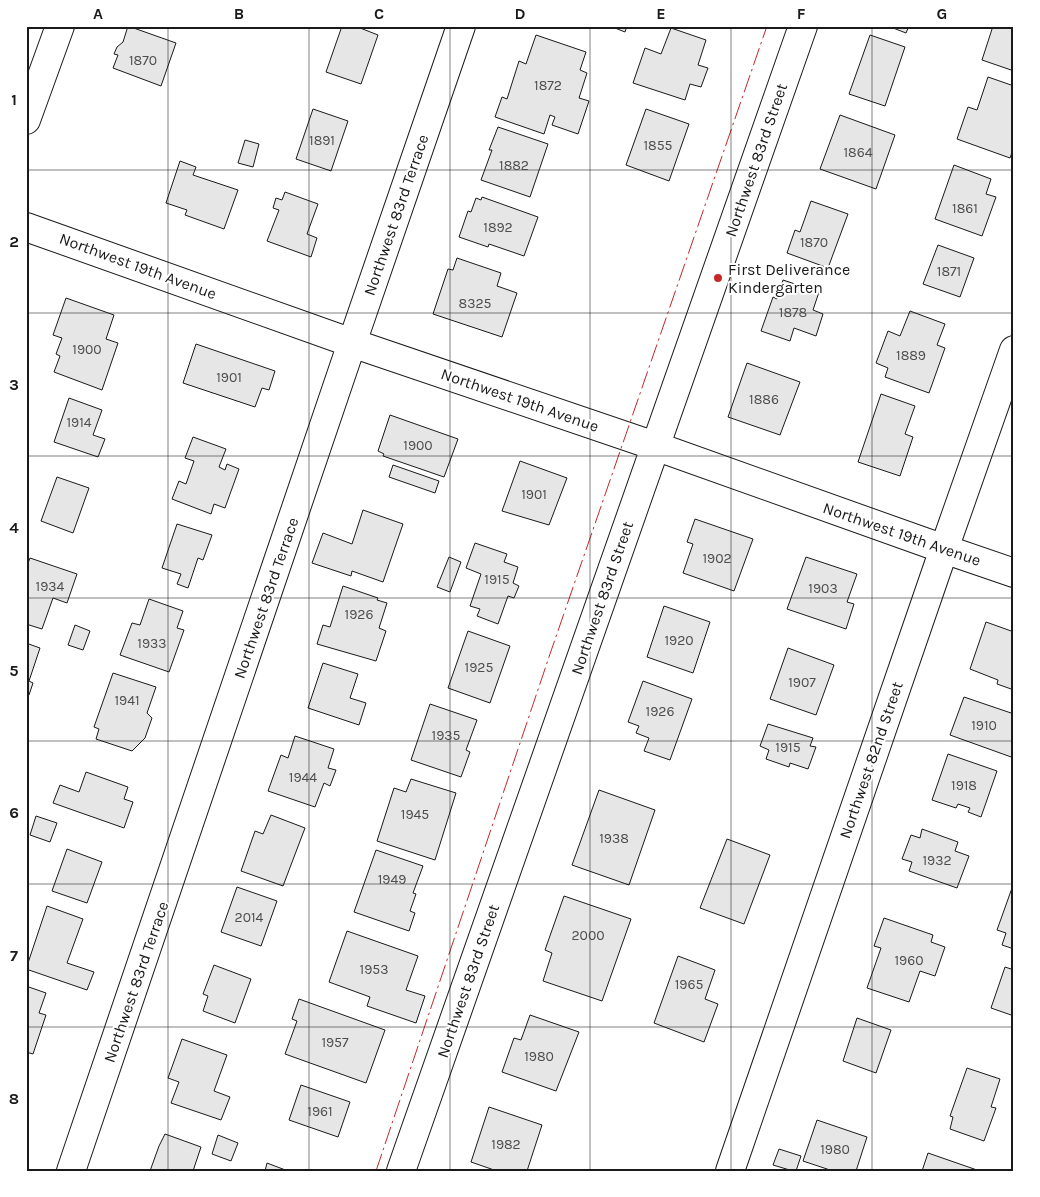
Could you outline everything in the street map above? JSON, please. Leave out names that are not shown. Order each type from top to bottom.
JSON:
[{"type":"street","points":[[26,120],[60,26]]},
{"type":"street","name":"Northwest 83rd Terrace","points":[[71,1171],[461,26]]},
{"type":"street","name":"Northwest 83rd Street","points":[[402,1171],[803,26]]},
{"type":"street","name":"Northwest 19th Avenue","points":[[26,226],[352,343],[655,446],[1014,573]]},
{"type":"street","name":"Northwest 82nd Street","points":[[730,1171],[1014,350]]},
{"type":"building","points":[[128,26],[176,43],[161,86],[113,68],[118,55],[114,54],[117,47],[123,42]]},
{"type":"building","points":[[342,26],[355,26],[378,35],[361,84],[326,72]]},
{"type":"building","points":[[610,26],[627,26],[625,32]]},
{"type":"building","points":[[888,26],[909,26],[906,33]]},
{"type":"building","points":[[993,26],[1014,26],[1014,71],[982,60]]},
{"type":"building","points":[[671,28],[706,40],[698,65],[708,68],[701,87],[690,84],[685,100],[633,83],[645,48],[661,54]]},
{"type":"building","points":[[536,35],[586,52],[580,70],[587,73],[579,98],[589,101],[578,134],[552,125],[555,117],[550,115],[544,134],[495,117],[502,97],[507,99],[519,61],[526,64]]},
{"type":"building","points":[[870,35],[905,47],[885,106],[849,94]]},
{"type":"building","points":[[988,77],[1014,86],[1014,147],[1010,158],[957,139],[968,107],[977,110]]},
{"type":"building","points":[[313,109],[348,121],[331,171],[296,159]]},
{"type":"building","points":[[646,109],[689,124],[669,181],[626,165]]},
{"type":"building","points":[[840,115],[895,135],[876,189],[820,169]]},
{"type":"building","points":[[498,127],[548,144],[530,197],[481,180],[492,150],[489,150]]},
{"type":"building","points":[[245,140],[259,144],[253,167],[238,163]]},
{"type":"building","points":[[180,161],[196,167],[193,175],[238,190],[224,229],[185,215],[187,210],[166,203]]},
{"type":"building","points":[[954,165],[991,179],[986,194],[996,197],[982,236],[935,219]]},
{"type":"building","points":[[285,192],[318,204],[307,234],[317,238],[311,257],[267,241],[279,210],[273,208],[276,198],[282,200]]},
{"type":"building","points":[[482,197],[538,217],[524,256],[489,244],[488,247],[459,237],[468,211],[471,212],[476,198],[481,200]]},
{"type":"building","points":[[811,201],[848,214],[828,268],[787,253],[795,230],[800,232]]},
{"type":"building","points":[[938,245],[974,258],[960,297],[923,284]]},
{"type":"building","points":[[457,258],[501,273],[497,286],[517,293],[502,337],[433,314],[448,269],[453,270]]},
{"type":"building","points":[[783,280],[819,292],[813,310],[823,314],[816,336],[794,328],[790,341],[761,331],[773,297],[777,299]]},
{"type":"building","points":[[66,298],[114,315],[106,339],[118,343],[102,390],[54,372],[60,356],[56,354],[62,338],[53,335]]},
{"type":"building","points":[[910,311],[945,324],[937,345],[945,348],[929,393],[885,377],[888,368],[876,363],[888,331],[900,336]]},
{"type":"building","points":[[196,344],[275,371],[269,390],[262,388],[255,407],[183,383]]},
{"type":"building","points":[[747,363],[800,382],[780,435],[728,417]]},
{"type":"building","points":[[881,394],[915,406],[905,434],[913,437],[900,476],[858,462]]},
{"type":"building","points":[[69,398],[102,410],[93,435],[105,439],[98,457],[54,442]]},
{"type":"building","points":[[390,415],[458,439],[444,477],[383,456],[384,454],[378,451]]},
{"type":"building","points":[[193,437],[226,449],[219,467],[225,470],[227,464],[239,469],[225,508],[214,504],[211,514],[172,499],[179,481],[186,484],[194,461],[185,458]]},
{"type":"building","points":[[520,461],[567,478],[549,525],[502,511]]},
{"type":"building","points":[[393,465],[439,481],[435,493],[389,477]]},
{"type":"building","points":[[57,477],[89,488],[73,533],[41,521]]},
{"type":"building","points":[[363,510],[403,524],[383,582],[352,571],[351,576],[312,563],[323,533],[352,544]]},
{"type":"building","points":[[695,519],[753,539],[734,591],[683,573],[693,544],[687,542]]},
{"type":"building","points":[[177,524],[212,535],[203,560],[198,558],[188,588],[177,584],[181,574],[162,568]]},
{"type":"building","points":[[475,543],[507,554],[504,562],[518,567],[513,583],[519,586],[514,598],[508,596],[498,624],[477,616],[480,609],[470,606],[481,574],[466,568]]},
{"type":"building","points":[[449,557],[461,562],[450,592],[437,587]]},
{"type":"building","points":[[806,557],[857,574],[847,602],[854,604],[846,629],[787,609]]},
{"type":"building","points":[[30,558],[77,574],[67,603],[53,598],[42,629],[26,624],[26,568]]},
{"type":"building","points":[[343,586],[387,603],[379,628],[386,631],[376,661],[317,644],[323,625],[330,627]]},
{"type":"building","points":[[149,599],[183,611],[177,628],[184,630],[169,672],[120,655],[132,623],[140,625]]},
{"type":"building","points":[[664,606],[710,622],[693,673],[647,657]]},
{"type":"building","points":[[986,622],[1014,632],[1014,690],[997,684],[998,680],[970,669]]},
{"type":"building","points":[[75,625],[90,631],[83,650],[68,645]]},
{"type":"building","points":[[468,631],[510,646],[490,703],[448,688]]},
{"type":"building","points":[[26,643],[40,648],[29,681],[33,683],[29,695],[26,694]]},
{"type":"building","points":[[788,648],[834,665],[816,715],[770,699]]},
{"type":"building","points":[[323,663],[358,674],[350,698],[366,703],[359,725],[308,708]]},
{"type":"building","points":[[113,673],[156,687],[147,713],[152,718],[145,738],[132,751],[96,739],[99,729],[94,727]]},
{"type":"building","points":[[643,681],[692,699],[670,760],[644,751],[649,738],[636,733],[639,726],[628,722]]},
{"type":"building","points":[[964,697],[1014,714],[1014,758],[950,735]]},
{"type":"building","points":[[430,704],[477,720],[466,750],[470,752],[461,777],[411,760]]},
{"type":"building","points":[[768,724],[813,738],[810,746],[816,747],[808,769],[790,763],[789,767],[766,759],[769,750],[760,746]]},
{"type":"building","points":[[295,736],[334,749],[328,768],[336,770],[330,786],[324,783],[315,807],[268,791],[281,755],[288,758]]},
{"type":"building","points":[[948,754],[997,771],[981,817],[968,812],[970,808],[958,804],[956,808],[932,800]]},
{"type":"building","points":[[86,772],[128,787],[124,799],[133,802],[124,828],[53,803],[60,785],[79,792]]},
{"type":"building","points":[[411,779],[456,793],[435,860],[377,841],[394,788],[406,792]]},
{"type":"building","points":[[599,790],[655,810],[629,885],[572,865]]},
{"type":"building","points":[[271,815],[305,828],[283,886],[241,871],[255,831],[263,834]]},
{"type":"building","points":[[36,816],[57,823],[50,842],[30,835]]},
{"type":"building","points":[[922,829],[958,842],[955,851],[969,856],[957,888],[909,871],[912,862],[902,859],[911,835],[920,838]]},
{"type":"building","points":[[727,839],[770,855],[744,924],[700,908]]},
{"type":"building","points":[[67,849],[102,862],[87,903],[52,891]]},
{"type":"building","points":[[376,850],[423,866],[413,893],[416,894],[410,911],[415,913],[409,931],[354,912]]},
{"type":"building","points":[[237,887],[277,901],[261,946],[221,932]]},
{"type":"building","points":[[1012,888],[1014,889],[1014,949],[1002,945],[1006,933],[997,930]]},
{"type":"building","points":[[564,896],[631,919],[602,1001],[543,981],[552,953],[545,950]]},
{"type":"building","points":[[47,906],[83,919],[67,963],[94,972],[87,990],[26,969]]},
{"type":"building","points":[[884,918],[933,935],[931,942],[945,947],[935,976],[920,971],[909,1002],[867,988],[881,948],[874,946]]},
{"type":"building","points":[[347,931],[418,956],[406,990],[425,996],[416,1023],[367,1006],[370,997],[329,982]]},
{"type":"building","points":[[678,956],[715,970],[705,999],[718,1004],[704,1042],[654,1023]]},
{"type":"building","points":[[214,965],[251,979],[235,1023],[203,1011],[208,996],[203,994]]},
{"type":"building","points":[[1005,967],[1014,970],[1014,1016],[991,1008]]},
{"type":"building","points":[[26,986],[46,993],[39,1013],[46,1015],[33,1054],[26,1052]]},
{"type":"building","points":[[299,999],[385,1030],[366,1083],[285,1054],[297,1021],[292,1019]]},
{"type":"building","points":[[530,1015],[579,1032],[556,1091],[502,1072],[514,1038],[521,1040]]},
{"type":"building","points":[[857,1018],[891,1030],[876,1073],[843,1061]]},
{"type":"building","points":[[182,1039],[227,1055],[214,1091],[230,1097],[221,1120],[171,1103],[179,1082],[168,1078]]},
{"type":"building","points":[[967,1068],[1000,1079],[991,1107],[996,1108],[984,1141],[950,1129],[953,1117],[950,1116]]},
{"type":"building","points":[[301,1085],[350,1102],[338,1137],[289,1120]]},
{"type":"building","points":[[489,1107],[542,1125],[527,1171],[497,1171],[471,1162]]},
{"type":"building","points":[[817,1120],[867,1137],[856,1171],[833,1171],[803,1161]]},
{"type":"building","points":[[165,1134],[201,1147],[193,1171],[150,1171]]},
{"type":"building","points":[[218,1135],[238,1143],[231,1161],[212,1154]]},
{"type":"building","points":[[779,1149],[801,1156],[796,1171],[773,1165]]},
{"type":"building","points":[[928,1153],[977,1170],[977,1171],[922,1171]]},
{"type":"building","points":[[267,1163],[288,1171],[265,1171]]},
{"type":"power","points":[[376,1171],[550,654],[767,26]]},
{"type":"place","name":"First Deliverance Kindergarten","points":[[718,278]]}]
